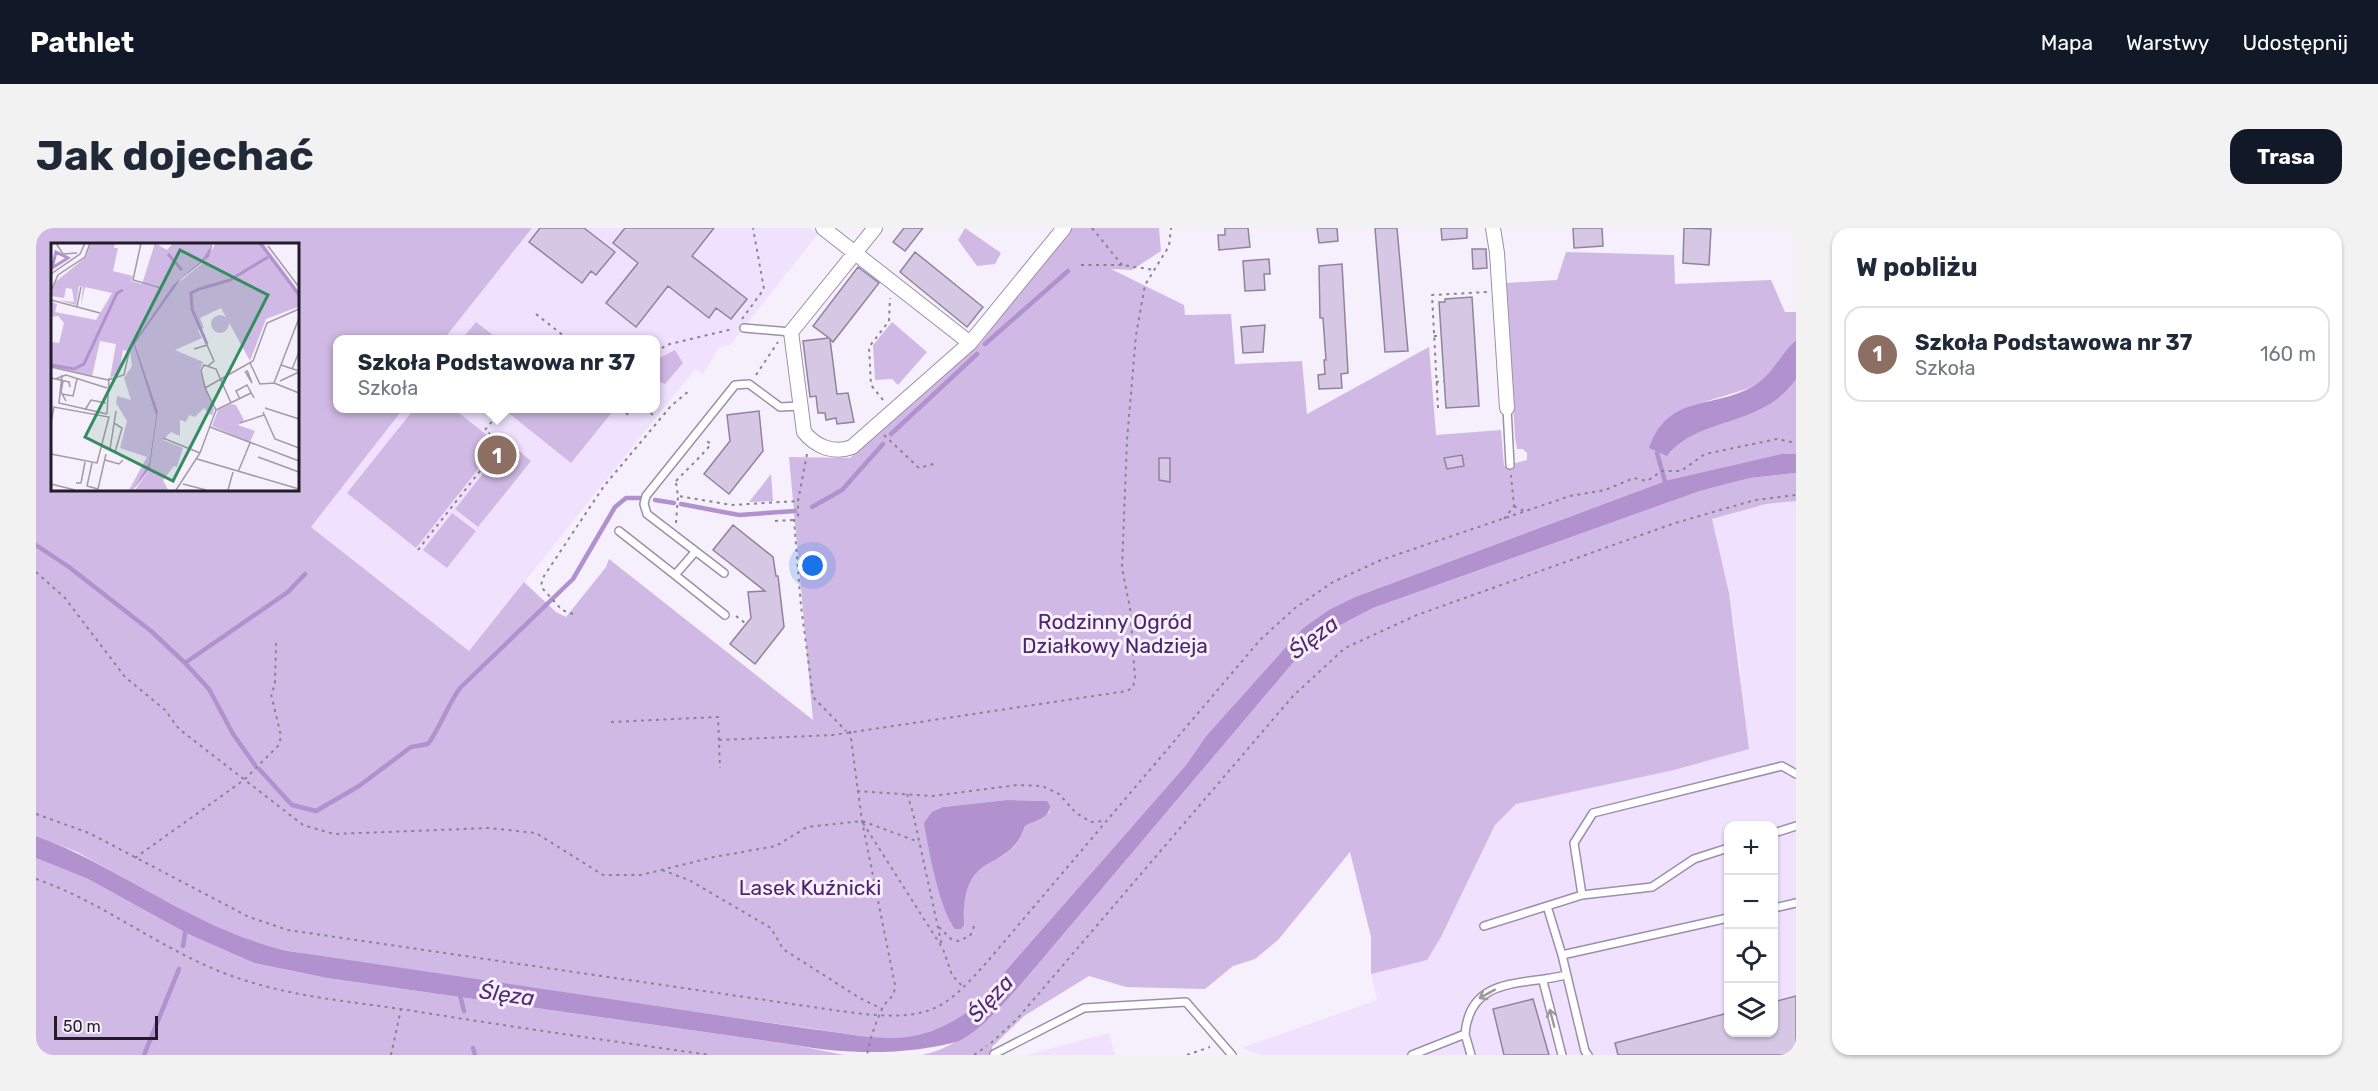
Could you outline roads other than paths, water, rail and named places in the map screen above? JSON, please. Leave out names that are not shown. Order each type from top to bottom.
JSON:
[{"type":"street","points":[[823,228],[970,343]]},
{"type":"street","points":[[874,228],[788,332],[804,432],[810,439],[829,450],[841,451],[852,447],[970,343],[1064,228]]},
{"type":"street","points":[[1493,228],[1507,408]]},
{"type":"lane","points":[[744,328],[788,332]]},
{"type":"lane","points":[[724,573],[647,514],[646,496],[733,388],[742,383],[749,384],[780,407],[799,406]]},
{"type":"lane","points":[[1507,408],[1510,465]]},
{"type":"lane","points":[[619,531],[725,615]]},
{"type":"lane","points":[[675,575],[695,552]]},
{"type":"lane","points":[[1582,894],[1574,843],[1593,813],[1782,766],[1796,774]]},
{"type":"lane","points":[[1778,831],[1796,826]]},
{"type":"lane","points":[[1484,926],[1582,894],[1653,886],[1694,860],[1724,849]]},
{"type":"lane","points":[[1778,907],[1796,903]]},
{"type":"lane","points":[[1548,906],[1585,1051],[1588,1055]]},
{"type":"lane","points":[[1562,955],[1724,919]]},
{"type":"lane","points":[[1471,1055],[1465,1034],[1469,1009],[1476,1000],[1499,987],[1526,980],[1543,981],[1566,975]]},
{"type":"lane","points":[[1543,981],[1562,1055]]},
{"type":"lane","points":[[994,1054],[1084,1008],[1186,1002],[1232,1055]]},
{"type":"lane","points":[[1412,1055],[1465,1034]]},
{"type":"water","points":[[1796,340],[1796,380],[1776,400],[1749,414],[1687,439],[1667,456],[1649,448],[1657,431],[1667,419],[1679,411],[1737,394],[1752,387],[1765,377]]},
{"type":"water","name":"Ślęza","points":[[1781,454],[1796,454],[1796,473],[1750,478],[1700,491],[1373,608],[1333,629],[1297,658],[1004,1003],[967,1036],[959,1041],[940,1046],[878,1052],[835,1051],[327,978],[254,963],[188,934],[88,879],[36,858],[36,836],[68,849],[222,929],[255,942],[288,951],[811,1029],[876,1037],[913,1036],[952,1022],[973,1008],[1186,765],[1206,736],[1302,629],[1329,610],[1355,597],[1668,480]]},
{"type":"water","points":[[1007,800],[1047,801],[1050,806],[1047,814],[1025,826],[1018,841],[1008,851],[978,872],[970,883],[965,900],[964,925],[961,929],[955,929],[944,908],[924,823],[932,812],[943,807]]},
{"type":"waterway","points":[[985,344],[1068,271]]},
{"type":"waterway","points":[[891,434],[977,354]]},
{"type":"waterway","points":[[812,507],[842,490],[883,444]]},
{"type":"waterway","points":[[1657,453],[1666,485]]},
{"type":"waterway","points":[[259,769],[292,805],[316,811],[359,786],[411,747],[428,744],[460,688],[573,579],[615,507],[626,498],[640,498]]},
{"type":"waterway","points":[[655,500],[674,503]]},
{"type":"waterway","points":[[681,504],[739,515],[795,511]]},
{"type":"waterway","points":[[36,545],[69,567],[151,631],[185,663],[209,689],[233,734],[255,765]]},
{"type":"waterway","points":[[185,663],[288,592],[305,574]]},
{"type":"waterway","points":[[183,946],[186,928]]},
{"type":"waterway","points":[[144,1055],[179,969]]},
{"type":"waterway","points":[[459,991],[464,1011]]},
{"type":"waterway","points":[[473,1048],[475,1055]]},
{"type":"place","name":"Szkoła Podstawowa nr 37","points":[[497,455]]},
{"type":"park label","name":"Rodzinny Ogród Działkowy Nadzieja","points":[[1115,634]]},
{"type":"park label","name":"Lasek Kuźnicki","points":[[810,888]]}]
